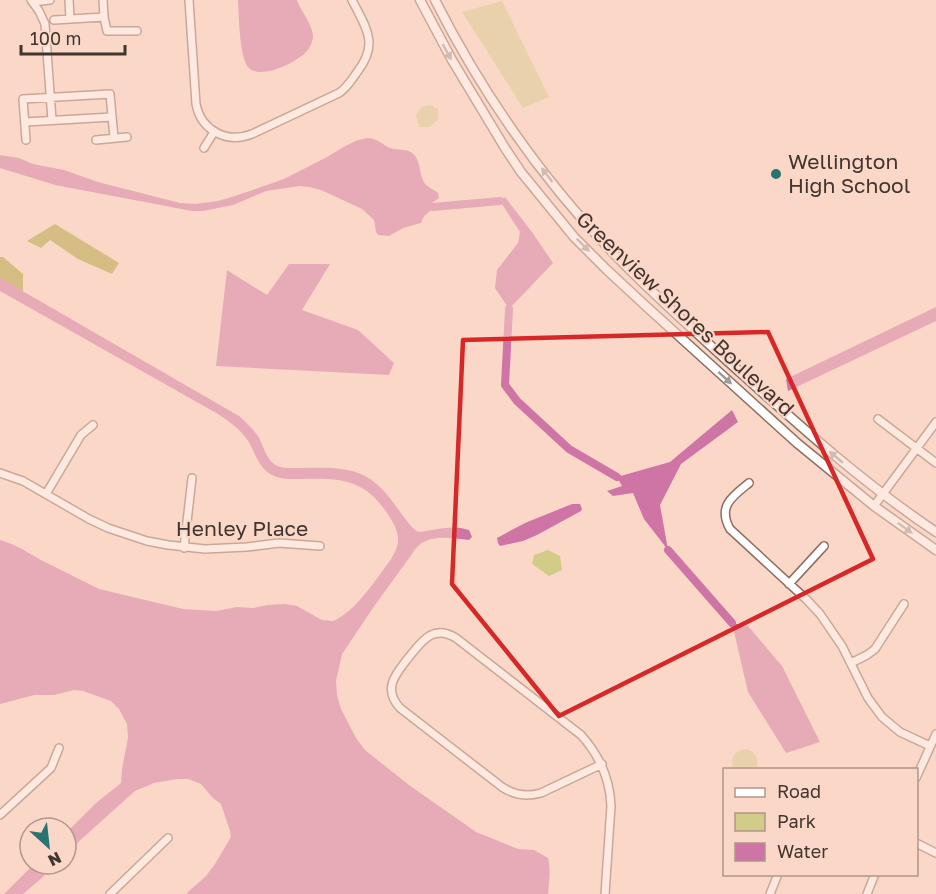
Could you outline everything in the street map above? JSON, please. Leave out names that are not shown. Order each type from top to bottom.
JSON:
[{"type":"street","points":[[32,1],[50,0]]},
{"type":"street","points":[[69,0],[70,19]]},
{"type":"street","points":[[103,0],[107,31],[137,31]]},
{"type":"street","points":[[189,0],[196,104],[200,118],[214,132],[236,138],[246,136],[343,90],[364,62],[369,46],[366,30],[352,0]]},
{"type":"street","name":"Greenview Shores Boulevard","points":[[420,0],[452,60],[495,132],[521,172],[574,237],[796,443],[874,506],[936,550]]},
{"type":"street","name":"Greenview Shores Boulevard","points":[[435,0],[483,86],[534,159],[619,259],[657,297],[805,431],[882,494],[936,532]]},
{"type":"street","points":[[32,1],[45,24],[52,120]]},
{"type":"street","points":[[54,20],[104,17]]},
{"type":"street","points":[[26,140],[23,99],[110,94],[114,138]]},
{"type":"street","points":[[25,122],[112,117]]},
{"type":"street","points":[[204,148],[214,132]]},
{"type":"street","points":[[96,140],[127,137]]},
{"type":"street","points":[[678,335],[688,325]]},
{"type":"street","points":[[878,418],[936,463]]},
{"type":"street","points":[[874,506],[936,422]]},
{"type":"street","points":[[46,494],[81,435],[93,425]]},
{"type":"street","name":"Henley Place","points":[[0,473],[23,481],[108,528],[147,541],[184,548],[226,549],[279,543],[320,546]]},
{"type":"street","points":[[184,548],[192,478]]},
{"type":"street","points":[[748,483],[728,502],[725,511],[727,525],[820,614],[851,663],[868,698],[882,717],[900,732],[930,746]]},
{"type":"street","points":[[789,584],[824,546]]},
{"type":"street","points":[[851,663],[875,649],[904,604]]},
{"type":"street","points":[[602,764],[541,793],[521,795],[511,792],[400,708],[393,696],[394,677],[425,638],[438,633],[452,636],[589,744],[602,764],[608,781],[611,806],[605,894]]},
{"type":"street","points":[[918,773],[936,734]]},
{"type":"street","points":[[0,815],[51,768],[59,748]]},
{"type":"street","points":[[110,894],[168,838]]},
{"type":"street","points":[[918,844],[936,852]]},
{"type":"street","points":[[770,894],[777,876]]},
{"type":"street","points":[[867,894],[874,876]]},
{"type":"highlighted area","points":[[768,332],[873,559],[559,716],[452,584],[463,340]]},
{"type":"green space","points":[[502,1],[549,97],[523,108],[462,12]]},
{"type":"green space","points":[[430,105],[438,109],[438,119],[430,127],[419,127],[416,115],[422,107]]},
{"type":"green space","points":[[548,550],[560,556],[562,570],[549,576],[532,564],[534,555]]},
{"type":"green space","points":[[747,749],[753,752],[758,762],[756,768],[734,768],[732,762],[739,751]]},
{"type":"shaded area","points":[[55,224],[119,263],[112,274],[78,259],[50,240],[41,248],[27,241]]},
{"type":"shaded area","points":[[0,257],[23,274],[23,292],[0,278]]},
{"type":"water","points":[[238,0],[297,0],[313,33],[313,40],[308,50],[296,60],[270,71],[255,71],[249,68],[241,46]]},
{"type":"water","points":[[368,138],[390,148],[407,150],[413,154],[418,162],[423,181],[438,193],[439,198],[432,203],[434,208],[424,216],[421,223],[403,228],[389,236],[378,235],[374,220],[362,209],[321,190],[309,187],[300,186],[266,191],[233,205],[192,211],[55,185],[0,168],[0,155],[19,158],[98,182],[180,203],[195,204],[218,201],[284,179],[347,145]]},
{"type":"water","points":[[505,197],[553,263],[509,309],[495,288],[497,270],[518,243],[520,232],[500,201]]},
{"type":"water","points":[[289,264],[330,264],[302,310],[358,330],[394,363],[389,375],[216,366],[227,270],[267,295]]},
{"type":"water","points":[[0,278],[239,416],[258,436],[269,458],[277,466],[334,468],[358,473],[371,479],[381,488],[410,525],[419,532],[450,527],[469,530],[472,537],[469,540],[430,539],[417,547],[342,654],[336,681],[337,695],[341,709],[365,750],[409,785],[476,832],[518,849],[534,850],[548,858],[550,872],[548,894],[187,894],[206,876],[231,837],[221,804],[201,784],[188,779],[154,783],[135,791],[78,842],[78,821],[121,783],[128,738],[127,724],[119,709],[111,701],[83,691],[34,695],[0,704],[0,540],[99,589],[183,609],[216,611],[237,607],[253,608],[285,604],[297,606],[322,620],[333,621],[349,610],[364,595],[389,562],[396,550],[398,539],[389,516],[380,504],[362,488],[330,479],[287,479],[272,475],[263,468],[243,434],[218,414],[0,291]]},
{"type":"water","points":[[936,307],[936,321],[788,391],[786,379]]},
{"type":"water","points":[[732,410],[738,422],[681,464],[660,505],[668,550],[644,519],[633,493],[613,496],[607,491],[622,486],[617,477],[670,462]]},
{"type":"water","points":[[572,504],[580,504],[581,511],[523,541],[500,546],[498,543],[497,538],[525,523]]},
{"type":"water","points":[[732,623],[748,626],[782,666],[820,742],[786,753],[748,692]]},
{"type":"water","points":[[22,876],[44,876],[23,894],[4,894]]},
{"type":"waterway","points":[[433,207],[500,201]]},
{"type":"waterway","points":[[509,309],[505,385],[517,401],[569,449],[617,477]]},
{"type":"waterway","points":[[668,550],[732,623]]},
{"type":"place","name":"Wellington High School","points":[[776,174]]}]
